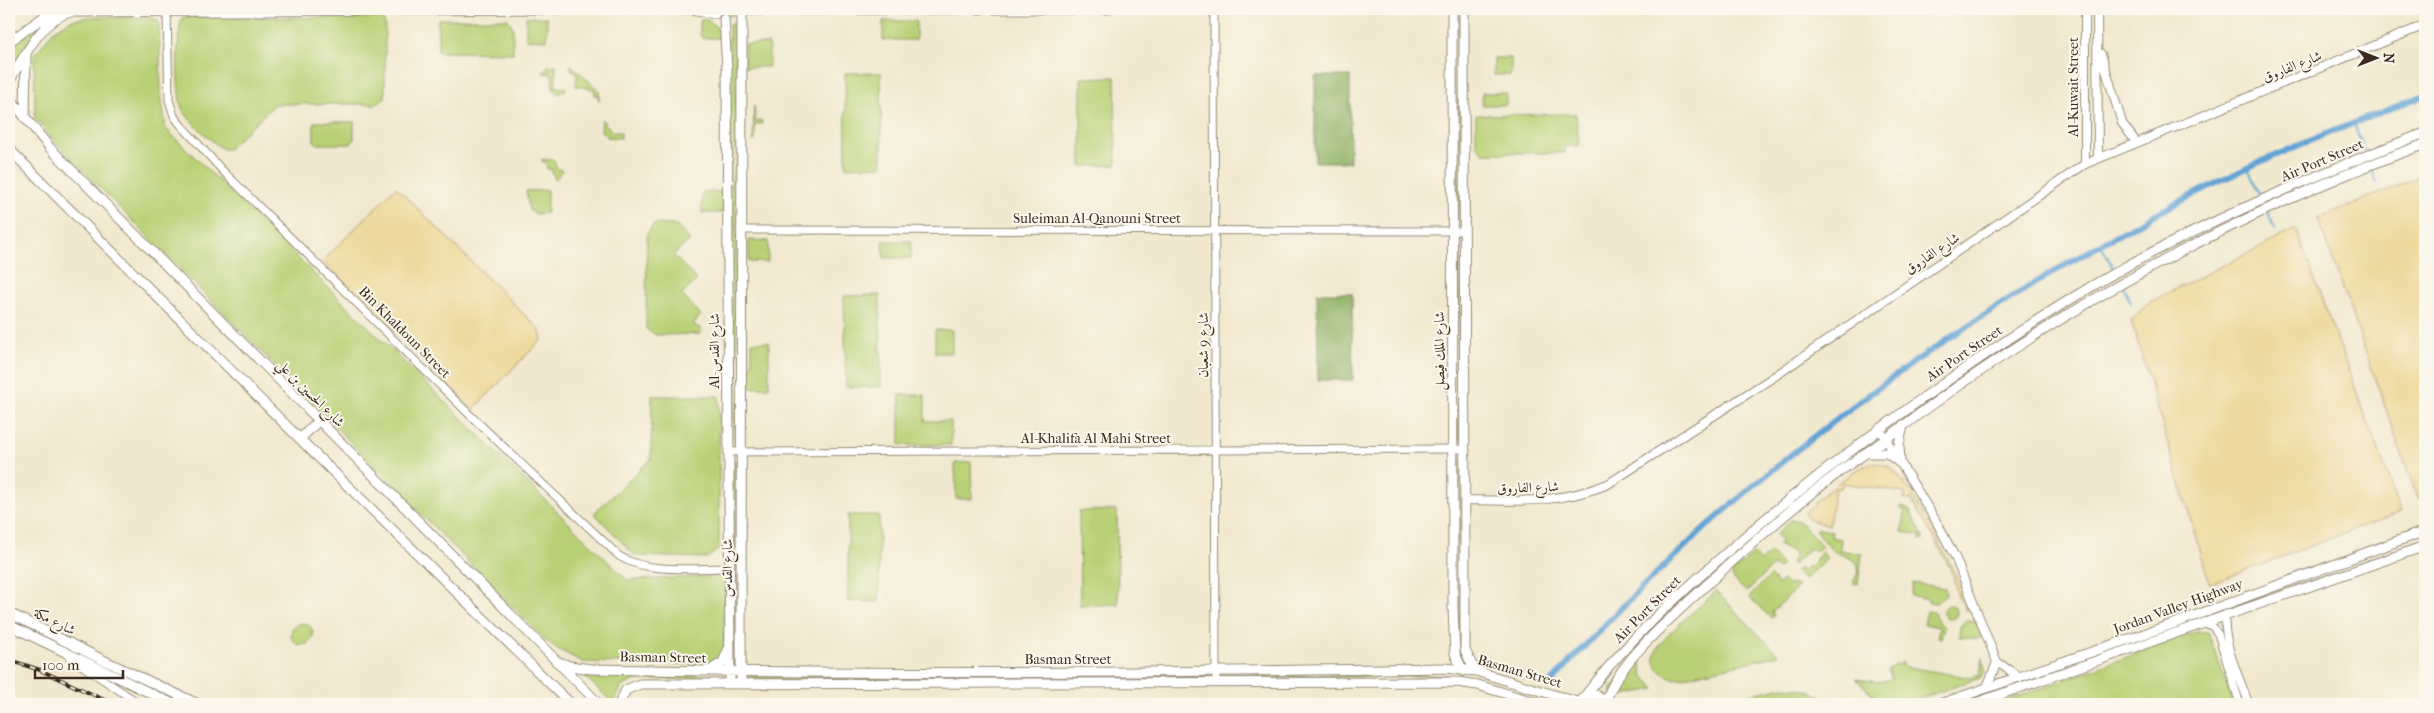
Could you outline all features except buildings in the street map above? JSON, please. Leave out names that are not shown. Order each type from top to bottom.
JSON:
[{"type":"main road","points":[[9,42],[46,13],[55,9]]},
{"type":"main road","points":[[9,81],[26,54],[51,21],[67,10],[167,12],[559,9]]},
{"type":"main road","points":[[627,9],[714,11],[724,18],[730,19],[745,11],[959,9]]},
{"type":"main road","points":[[995,9],[1108,9]]},
{"type":"main road","points":[[1216,9],[1241,9]]},
{"type":"main road","name":"شارع الملك فيصل","points":[[1452,9],[1453,638],[1455,654],[1462,669],[1478,686]]},
{"type":"main road","name":"شارع الملك فيصل","points":[[1464,9],[1465,638],[1467,657],[1481,673]]},
{"type":"main road","name":"Al-Kuwait Street","points":[[2085,9],[2085,164]]},
{"type":"main road","name":"Al-Kuwait Street","points":[[2097,9],[2098,158]]},
{"type":"main road","name":"Al-شارع القدس","points":[[741,452],[741,230],[745,11]]},
{"type":"main road","name":"Al-شارع القدس","points":[[724,18],[727,69],[730,683]]},
{"type":"main road","name":"شارع الفاروق","points":[[1465,500],[1557,499],[1582,494],[1614,481],[1772,378],[2085,164],[2425,25]]},
{"type":"main road","points":[[2097,38],[2104,68],[2122,123],[2136,142]]},
{"type":"main road","points":[[25,118],[26,54]]},
{"type":"main road","name":"شارع الحسين بن علي","points":[[9,97],[50,148],[599,704]]},
{"type":"main road","name":"Air Port Street","points":[[1579,701],[1618,656],[1704,572],[1796,493],[1879,428],[2011,338],[2078,295],[2151,254],[2327,172],[2425,133]]},
{"type":"main road","name":"Air Port Street","points":[[1607,702],[1618,674],[1686,604],[1794,507],[1903,425],[1999,358],[2066,316],[2170,257],[2282,203],[2425,144]]},
{"type":"main road","points":[[9,150],[300,439],[571,704]]},
{"type":"main road","points":[[300,439],[319,420]]},
{"type":"main road","points":[[1900,463],[1899,445],[1903,425]]},
{"type":"main road","points":[[1879,428],[1936,521],[1955,558],[1997,662],[2019,677]]},
{"type":"main road","name":"شارع القدس","points":[[741,452],[742,684]]},
{"type":"main road","points":[[1866,453],[1887,454],[1900,463]]},
{"type":"main road","name":"Jordan Valley Highway","points":[[1973,704],[2425,531]]},
{"type":"main road","name":"Jordan Valley Highway","points":[[1940,704],[1986,687],[2171,629],[2204,622],[2425,546]]},
{"type":"main road","name":"شارع مكة","points":[[9,613],[99,658],[198,704]]},
{"type":"main road","name":"شارع مكة","points":[[9,625],[173,704]]},
{"type":"main road","points":[[1453,638],[1465,638]]},
{"type":"main road","points":[[707,672],[723,662],[729,645]]},
{"type":"main road","points":[[741,656],[746,666],[755,672]]},
{"type":"main road","name":"Basman Street","points":[[556,660],[570,666],[591,669],[707,672],[1215,672],[1444,668],[1481,673],[1579,701],[1596,695],[1607,702]]},
{"type":"main road","points":[[1986,687],[1997,662]]},
{"type":"main road","name":"Basman Street","points":[[619,704],[626,690],[640,684],[1457,682],[1478,686],[1540,704]]},
{"type":"street","name":"شارع 9 شعبان","points":[[1216,9],[1216,682]]},
{"type":"street","name":"Bin Khaldoun Street","points":[[167,12],[167,84],[170,108],[180,124],[222,170],[471,416],[619,556],[631,564],[648,567],[729,568]]},
{"type":"street","name":"Suleiman Al-Qanouni Street","points":[[741,230],[1464,231]]},
{"type":"street","name":"Al-Khalifa Al Mahi Street","points":[[728,452],[1465,449]]},
{"type":"street","points":[[2226,614],[2225,625],[2228,639],[2249,704]]},
{"type":"street","points":[[2204,622],[2213,626],[2218,634],[2240,704]]},
{"type":"street","points":[[60,650],[140,704]]},
{"type":"green space","points":[[716,9],[744,9],[731,16],[720,14]]},
{"type":"green space","points":[[58,11],[58,13],[9,77],[9,47]]},
{"type":"green space","points":[[1459,15],[1461,220],[1459,220],[1457,203]]},
{"type":"green space","points":[[88,17],[152,17],[159,22],[161,94],[166,129],[627,580],[725,576],[724,649],[713,665],[583,662],[559,650],[545,640],[54,141],[35,118],[34,56],[53,31],[71,20]]},
{"type":"green space","points":[[183,17],[382,18],[385,24],[385,99],[375,104],[275,104],[228,149],[223,149],[200,130],[182,108],[178,62],[179,35]]},
{"type":"green space","points":[[526,17],[547,17],[547,40],[526,39]]},
{"type":"green space","points":[[438,19],[508,19],[513,28],[513,53],[438,52]]},
{"type":"green space","points":[[706,19],[718,28],[720,38],[702,38],[700,34],[700,20]]},
{"type":"green space","points":[[883,21],[916,21],[916,40],[883,40]]},
{"type":"green space","points":[[732,23],[736,24],[737,442],[735,443],[729,25]]},
{"type":"green space","points":[[744,44],[769,44],[769,67],[745,67]]},
{"type":"green space","points":[[1494,58],[1511,58],[1511,75],[1494,75]]},
{"type":"green space","points":[[556,65],[556,87],[566,88],[565,91],[558,94],[553,89],[552,74],[543,73],[548,66]]},
{"type":"green space","points":[[571,65],[599,90],[599,101],[594,89],[576,86],[577,78],[575,71],[571,70]]},
{"type":"green space","points":[[845,73],[881,73],[882,166],[846,167]]},
{"type":"green space","points":[[1315,76],[1350,76],[1350,162],[1315,162]]},
{"type":"green space","points":[[1115,77],[1116,165],[1081,166],[1081,78]]},
{"type":"green space","points":[[1482,93],[1506,93],[1506,105],[1482,105]]},
{"type":"green space","points":[[754,106],[755,121],[762,121],[762,124],[755,124],[755,141],[753,141]]},
{"type":"green space","points":[[1576,114],[1579,146],[1565,146],[1565,153],[1483,153],[1476,145],[1476,115]]},
{"type":"green space","points":[[602,119],[612,132],[621,132],[621,138],[607,137],[601,131]]},
{"type":"green space","points":[[314,122],[354,122],[354,139],[351,144],[318,144],[314,141]]},
{"type":"green space","points":[[543,159],[554,160],[557,169],[562,170],[555,180],[551,169],[547,169],[546,162],[541,161]]},
{"type":"green space","points":[[547,190],[547,213],[536,214],[529,210],[526,191]]},
{"type":"green space","points":[[702,192],[722,192],[722,213],[702,213]]},
{"type":"green space","points":[[654,224],[676,225],[690,240],[673,255],[697,280],[682,295],[701,315],[693,324],[701,329],[701,334],[656,335],[646,329],[647,233]]},
{"type":"green space","points":[[1457,239],[1460,239],[1460,441],[1458,440]]},
{"type":"green space","points":[[749,240],[768,241],[768,262],[749,262]]},
{"type":"green space","points":[[883,241],[911,241],[911,258],[884,258]]},
{"type":"green space","points":[[1317,293],[1352,293],[1353,380],[1318,380]]},
{"type":"green space","points":[[880,295],[881,387],[846,387],[844,296]]},
{"type":"green space","points":[[935,330],[952,330],[952,353],[935,353]]},
{"type":"green space","points":[[752,342],[769,342],[769,387],[747,388],[747,372],[752,365]]},
{"type":"green space","points":[[900,395],[925,395],[925,421],[951,421],[951,445],[900,445]]},
{"type":"green space","points":[[652,396],[719,396],[719,549],[707,558],[635,556],[594,513],[651,459]]},
{"type":"green space","points":[[1457,459],[1460,459],[1460,664]]},
{"type":"green space","points":[[731,461],[736,461],[738,665],[732,665]]},
{"type":"green space","points":[[971,462],[972,499],[956,499],[955,463]]},
{"type":"green space","points":[[1902,506],[1910,511],[1923,540],[1920,540],[1920,535],[1902,532],[1905,511],[1899,508]]},
{"type":"green space","points":[[1117,510],[1118,604],[1080,606],[1079,511]]},
{"type":"green space","points":[[848,515],[879,515],[879,602],[848,601]]},
{"type":"green space","points":[[1791,520],[1799,521],[1822,546],[1815,552],[1810,548],[1793,565],[1791,563],[1795,556],[1793,552],[1779,546],[1781,540],[1776,534]]},
{"type":"green space","points":[[1816,530],[1832,531],[1831,537],[1841,539],[1840,550],[1862,554],[1858,584],[1853,583],[1858,572],[1857,563],[1831,549],[1819,535]]},
{"type":"green space","points":[[1822,551],[1827,559],[1804,580],[1795,572],[1799,568],[1803,572],[1808,566],[1810,568]]},
{"type":"green space","points":[[1770,552],[1782,565],[1778,569],[1773,566],[1746,592],[1732,578],[1732,573],[1753,554],[1760,562]]},
{"type":"green space","points":[[1770,576],[1778,584],[1783,580],[1788,585],[1795,584],[1798,587],[1772,612],[1774,616],[1771,618],[1749,597]]},
{"type":"green space","points":[[1913,583],[1945,588],[1946,595],[1936,603],[1928,602],[1928,599],[1911,595]]},
{"type":"green space","points":[[1716,591],[1779,655],[1676,679],[1667,676],[1655,662],[1656,652],[1660,645],[1674,629]]},
{"type":"green space","points":[[1947,605],[1953,605],[1957,612],[1953,619],[1947,619],[1943,615],[1943,609]]},
{"type":"green space","points":[[1927,611],[1934,612],[1938,622],[1944,627],[1941,638],[1937,637],[1939,627],[1924,624]]},
{"type":"green space","points":[[1967,621],[1978,622],[1982,637],[1977,639],[1959,637],[1960,626]]},
{"type":"green space","points":[[302,623],[310,626],[313,634],[310,642],[302,645],[294,642],[291,634],[294,626]]},
{"type":"green space","points":[[2196,632],[2208,632],[2234,704],[1997,704]]},
{"type":"green space","points":[[1983,658],[1985,672],[1980,678],[1904,704],[1883,704],[1856,679],[1878,682],[1892,679],[1888,669],[1903,662],[1902,666],[1973,678],[1975,675],[1979,676]]},
{"type":"green space","points":[[1640,659],[1643,675],[1655,689],[1613,697],[1611,689]]},
{"type":"green space","points":[[581,673],[725,676],[725,678],[635,680],[621,687],[614,704]]},
{"type":"green space","points":[[1231,675],[1436,675],[1447,676],[1223,678]]},
{"type":"green space","points":[[742,676],[966,676],[968,678],[750,680]]},
{"type":"green space","points":[[988,677],[1208,677],[1168,679],[989,679]]},
{"type":"green space","points":[[1782,687],[1809,691],[1822,696],[1833,704],[1710,704]]},
{"type":"sand","points":[[2425,175],[2425,503],[2417,497],[2318,218]]},
{"type":"sand","points":[[396,187],[539,329],[542,339],[473,410],[323,261]]},
{"type":"sand","points":[[2296,229],[2401,512],[2210,584],[2131,320],[2150,302]]},
{"type":"sand","points":[[1871,463],[1885,465],[1893,470],[1912,495],[1947,558],[1969,609],[1965,610],[1965,605],[1958,597],[1953,575],[1941,550],[1911,500],[1904,499],[1905,493],[1843,483],[1841,488],[1835,488],[1829,525],[1815,522],[1809,518],[1805,512],[1815,505],[1814,502],[1854,471]]},
{"type":"waterway","points":[[1549,685],[1624,605],[1703,530],[1786,459],[1873,392],[1962,329],[2055,271],[2150,217],[2269,158],[2425,95]]},
{"type":"waterway","points":[[2354,124],[2365,152]]},
{"type":"waterway","points":[[2248,168],[2261,198]]},
{"type":"waterway","points":[[2371,168],[2377,183]]},
{"type":"waterway","points":[[2268,213],[2275,230]]},
{"type":"waterway","points":[[2101,245],[2114,270]]},
{"type":"waterway","points":[[2123,287],[2131,303]]},
{"type":"railway","points":[[9,660],[40,670],[113,704]]}]
